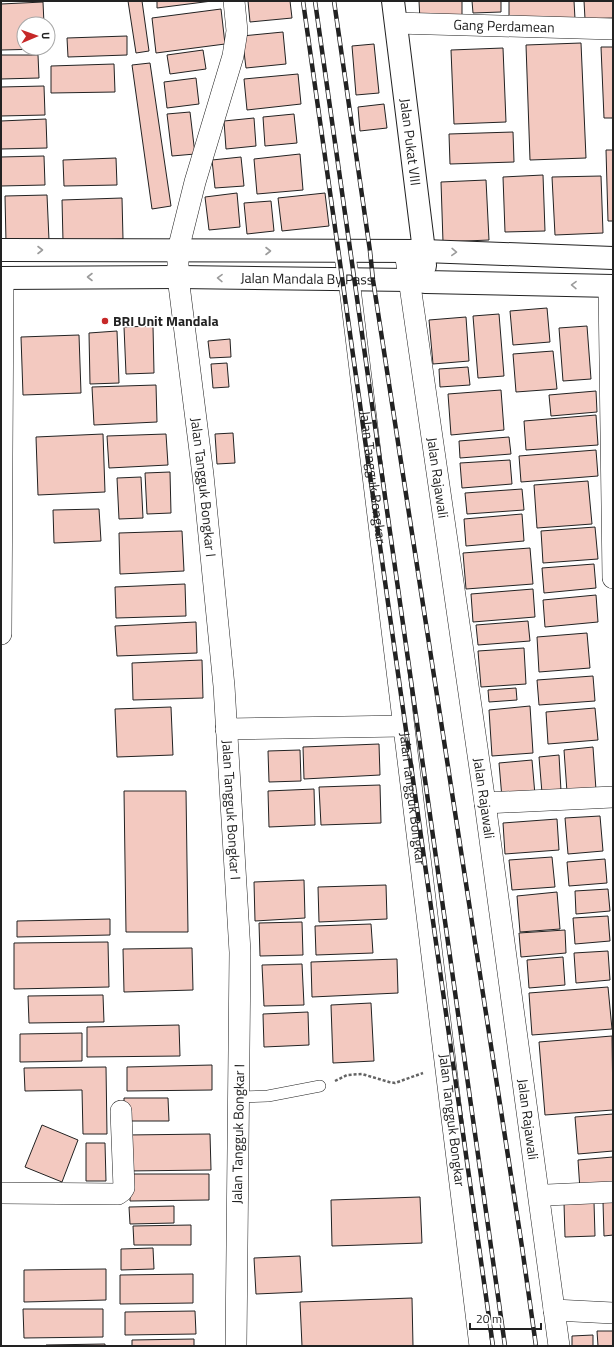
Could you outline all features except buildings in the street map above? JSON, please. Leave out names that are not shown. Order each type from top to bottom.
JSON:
[{"type":"street","name":"Jalan Tangguk Bongkar I","points":[[234,1],[237,31],[233,56],[195,182],[178,250],[178,277],[203,475],[224,686],[240,952],[236,1346]]},
{"type":"street","name":"Jalan Pukat VIII","points":[[392,1],[396,23],[417,281]]},
{"type":"street","name":"Gang Perdamean","points":[[396,23],[613,29]]},
{"type":"street","name":"Jalan Mandala By Pass","points":[[1,250],[415,251],[613,258]]},
{"type":"street","name":"Jalan Tangguk Bongkar","points":[[344,251],[349,280],[480,1346]]},
{"type":"street","name":"Jalan Mandala By Pass","points":[[2,278],[178,277],[611,286]]},
{"type":"street","points":[[1,634],[2,278]]},
{"type":"street","name":"Jalan Rajawali","points":[[417,281],[485,803],[559,1346]]},
{"type":"street","points":[[611,286],[613,578]]},
{"type":"street","points":[[226,729],[403,726]]},
{"type":"street","points":[[485,803],[613,797]]},
{"type":"street","points":[[1,1193],[118,1194],[124,1188],[121,1112]]},
{"type":"street","points":[[547,1195],[613,1192]]},
{"type":"street","points":[[554,1310],[613,1313]]},
{"type":"lane","points":[[239,1097],[268,1096],[320,1086]]},
{"type":"path","points":[[320,1086],[347,1075],[354,1074],[369,1075],[395,1083],[445,1065]]},
{"type":"railway","points":[[303,1],[493,1346]]},
{"type":"railway","points":[[315,1],[505,1346]]},
{"type":"railway","points":[[334,1],[373,280],[536,1346]]},
{"type":"place","name":"BRI Unit Mandala","points":[[105,321]]}]
